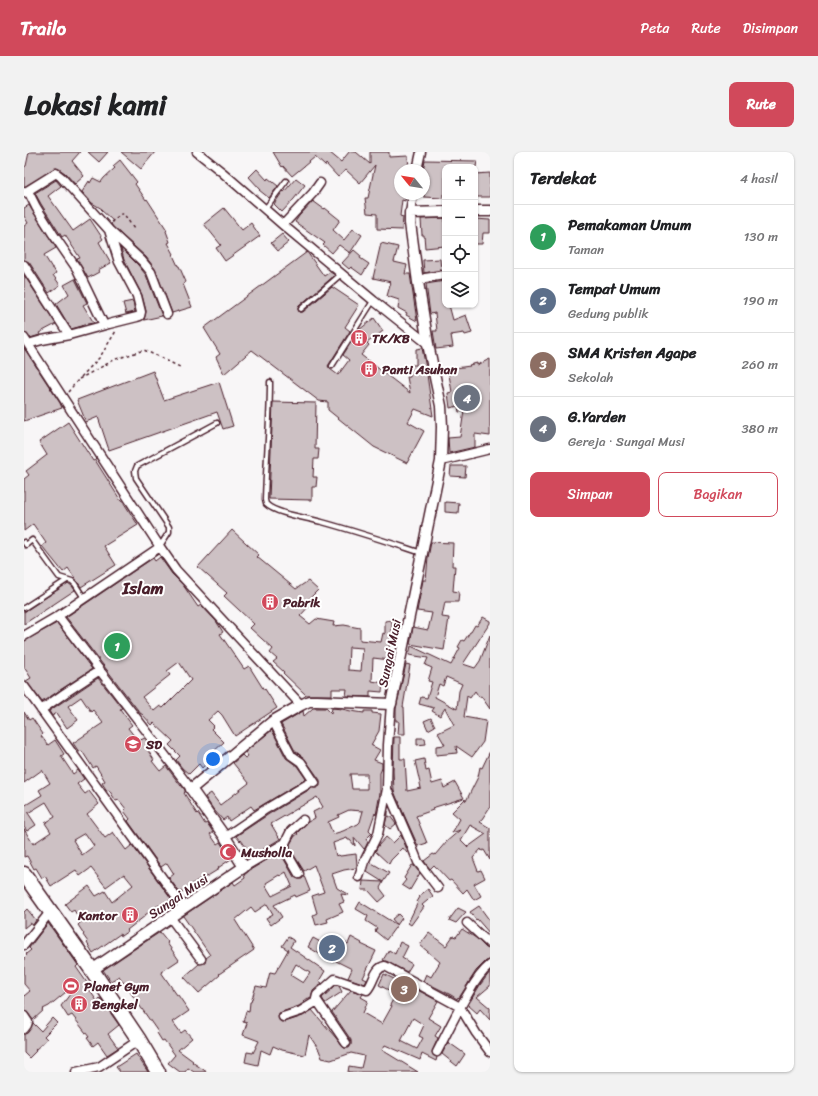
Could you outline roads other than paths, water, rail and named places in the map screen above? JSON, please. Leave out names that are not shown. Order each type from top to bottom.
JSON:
[{"type":"highway","points":[[24,874],[92,970],[139,1040],[158,1072]]},
{"type":"street","points":[[199,152],[338,272],[428,344]]},
{"type":"street","points":[[418,164],[421,152]]},
{"type":"street","points":[[104,325],[77,270],[26,192],[56,173],[108,228],[144,262],[151,272],[166,314]]},
{"type":"street","points":[[283,225],[313,193],[320,183]]},
{"type":"street","points":[[412,200],[410,213],[442,212]]},
{"type":"street","points":[[478,211],[490,210]]},
{"type":"street","name":"Sungai Musi","points":[[191,789],[273,721],[309,701],[391,704],[441,461],[442,427],[440,406],[418,282],[410,213]]},
{"type":"street","points":[[108,228],[119,262],[137,296],[141,312],[140,316],[69,335],[42,340],[26,341],[176,570],[301,705]]},
{"type":"street","points":[[24,265],[69,335]]},
{"type":"street","points":[[418,282],[425,278],[442,275]]},
{"type":"street","points":[[441,461],[490,449]]},
{"type":"street","points":[[24,636],[58,616],[160,547]]},
{"type":"street","points":[[58,616],[191,789],[244,867],[285,843]]},
{"type":"street","points":[[41,710],[100,670]]},
{"type":"street","points":[[24,686],[184,908]]},
{"type":"street","points":[[359,877],[364,862],[378,834],[387,789],[391,704]]},
{"type":"street","points":[[225,837],[266,809],[312,783],[301,762],[290,754],[273,721]]},
{"type":"street","points":[[387,789],[418,862],[438,888]]},
{"type":"street","points":[[299,874],[285,850],[285,843],[291,831],[303,820]]},
{"type":"street","name":"Sungai Musi","points":[[92,970],[244,867]]},
{"type":"street","points":[[24,945],[50,912]]},
{"type":"street","points":[[170,917],[201,959]]},
{"type":"street","points":[[467,923],[490,944]]},
{"type":"street","points":[[437,1052],[460,1007],[477,979],[490,965]]},
{"type":"street","points":[[346,1043],[317,1001],[317,996],[335,979],[367,990],[379,969],[385,966],[460,1007],[490,1052]]},
{"type":"street","points":[[283,1017],[301,1011],[317,1001]]},
{"type":"street","points":[[24,1016],[28,1022],[24,1029]]},
{"type":"street","points":[[76,1072],[100,1069],[139,1040]]},
{"type":"lane","points":[[265,209],[286,180]]},
{"type":"lane","points":[[301,309],[339,276],[338,272]]},
{"type":"lane","points":[[332,366],[374,301]]},
{"type":"lane","points":[[270,382],[266,504],[273,509],[423,553]]},
{"type":"lane","points":[[160,547],[169,532],[169,527],[136,478],[134,471],[137,466],[216,423]]},
{"type":"lane","points":[[24,542],[26,545],[32,540],[59,577],[72,581],[84,598]]},
{"type":"lane","points":[[24,608],[67,580]]},
{"type":"place","name":"TK/KB","points":[[359,338]]},
{"type":"place","name":"Panti Asuhan","points":[[369,369]]},
{"type":"place","name":"G.Yarden","points":[[467,398]]},
{"type":"place","name":"Pabrik","points":[[270,602]]},
{"type":"place","name":"Pemakaman Umum","points":[[117,646]]},
{"type":"place","name":"SD","points":[[133,744]]},
{"type":"place","name":"Musholla","points":[[228,852]]},
{"type":"place","name":"Kantor","points":[[130,915]]},
{"type":"place","name":"Tempat Umum","points":[[332,948]]},
{"type":"place","name":"Planet Gym","points":[[71,986]]},
{"type":"place","name":"SMA Kristen Agape","points":[[404,989]]},
{"type":"place","name":"Bengkel","points":[[79,1004]]},
{"type":"district","name":"Islam","points":[[143,588]]}]
